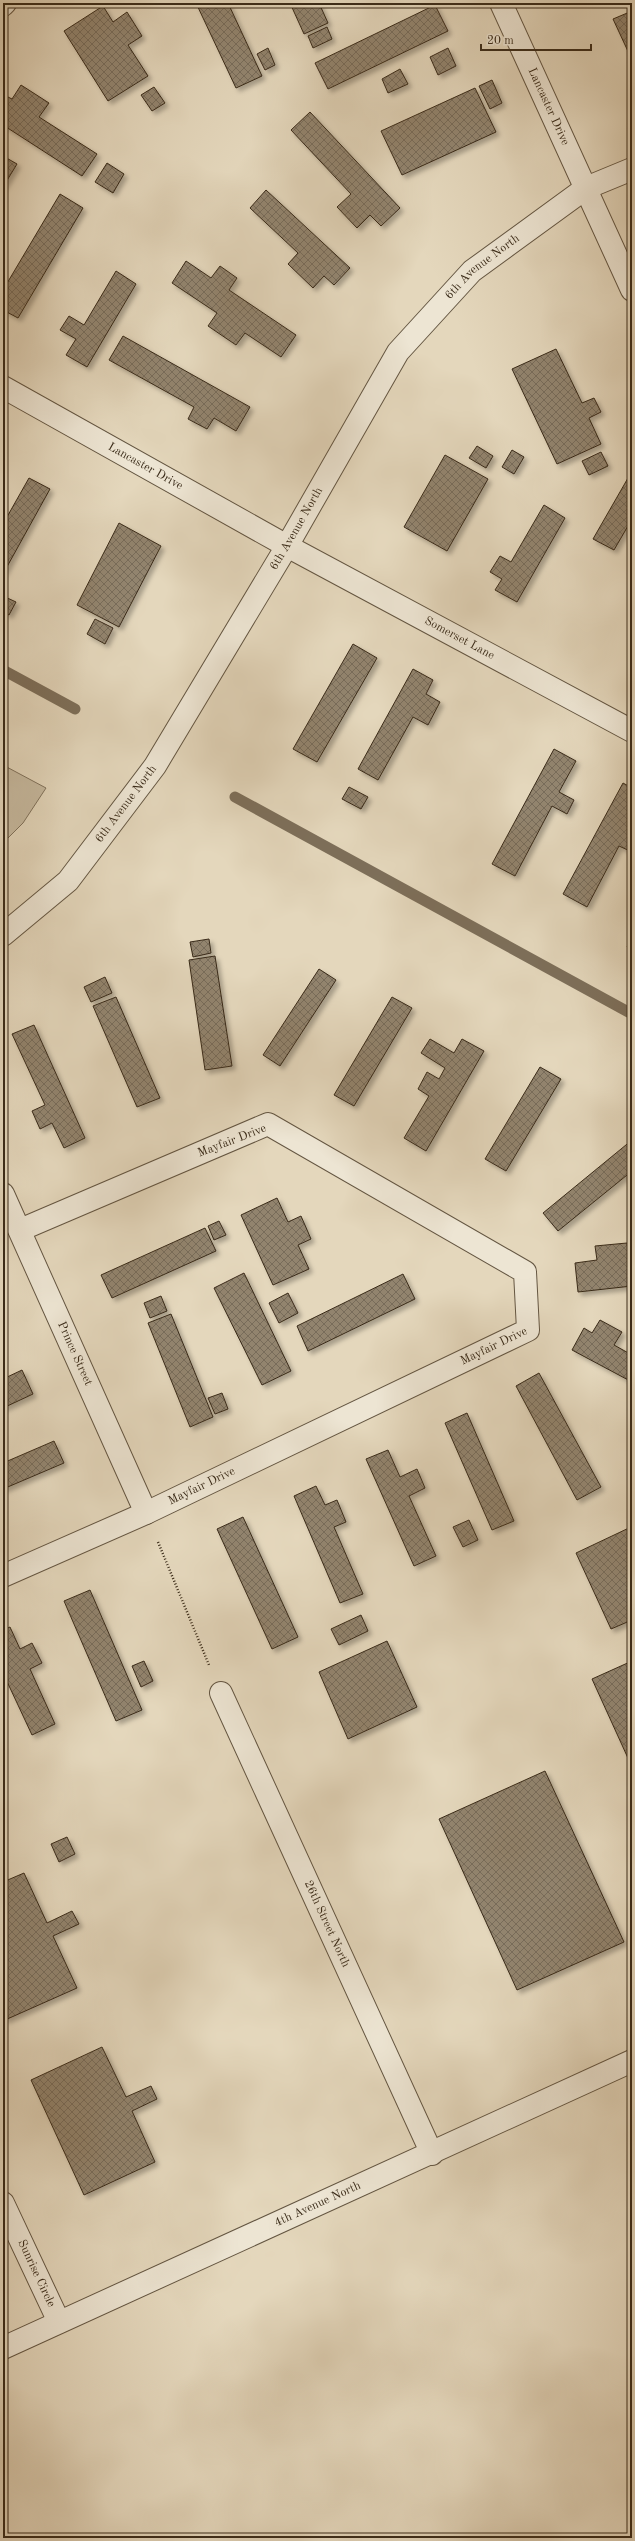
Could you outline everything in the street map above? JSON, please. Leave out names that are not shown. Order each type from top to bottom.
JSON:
[{"type":"street","name":"Lancaster Drive","points":[[501,3],[586,188]]},
{"type":"street","name":"6th Avenue North","points":[[3,935],[68,880],[155,766],[287,546],[398,352],[472,271],[586,188],[632,169]]},
{"type":"street","points":[[586,188],[632,290]]},
{"type":"street","name":"Lancaster Drive","points":[[3,387],[287,546]]},
{"type":"street","name":"Somerset Lane","points":[[287,546],[632,732]]},
{"type":"street","name":"Mayfair Drive","points":[[3,1576],[146,1513],[528,1330],[525,1272],[268,1124],[20,1230]]},
{"type":"street","name":"Prince Street","points":[[3,1194],[146,1513]]},
{"type":"street","name":"26th Street North","points":[[220,1693],[432,2154]]},
{"type":"street","name":"4th Avenue North","points":[[3,2348],[432,2154],[632,2061]]},
{"type":"street","name":"Sunrise Circle","points":[[3,2203],[59,2322]]},
{"type":"path","points":[[146,1513],[220,1693]]},
{"type":"shaded area","points":[[3,765],[46,788],[23,823],[3,843]]},
{"type":"building","points":[[196,3],[228,3],[262,76],[236,88]]},
{"type":"building","points":[[290,3],[319,3],[328,23],[304,34]]},
{"type":"building","points":[[435,5],[448,31],[328,89],[315,63]]},
{"type":"building","points":[[103,6],[113,22],[127,12],[142,36],[128,45],[148,76],[108,101],[64,31]]},
{"type":"building","points":[[632,11],[632,60],[613,19]]},
{"type":"building","points":[[327,27],[332,39],[313,48],[308,36]]},
{"type":"building","points":[[268,48],[275,65],[265,70],[257,54]]},
{"type":"building","points":[[448,48],[456,66],[438,75],[430,57]]},
{"type":"building","points":[[400,69],[408,84],[388,93],[382,79]]},
{"type":"building","points":[[492,80],[502,103],[490,109],[479,86]]},
{"type":"building","points":[[21,85],[49,103],[39,117],[97,154],[82,176],[3,125],[3,97],[4,95],[12,99]]},
{"type":"building","points":[[154,87],[165,103],[152,111],[141,95]]},
{"type":"building","points":[[475,88],[496,132],[402,175],[381,131]]},
{"type":"building","points":[[310,112],[400,208],[381,226],[370,215],[357,228],[337,207],[351,194],[291,130]]},
{"type":"building","points":[[3,156],[17,164],[3,187]]},
{"type":"building","points":[[107,163],[124,174],[113,193],[95,182]]},
{"type":"building","points":[[266,190],[350,268],[334,285],[324,276],[313,288],[288,264],[298,253],[250,208]]},
{"type":"building","points":[[60,194],[83,208],[18,318],[3,310],[3,290]]},
{"type":"building","points":[[186,261],[211,278],[220,266],[237,278],[229,290],[296,335],[281,357],[245,333],[236,345],[208,326],[217,313],[172,283]]},
{"type":"building","points":[[116,271],[136,284],[87,367],[66,355],[76,339],[60,330],[69,316],[84,325]]},
{"type":"building","points":[[123,336],[250,407],[236,431],[214,418],[207,429],[188,419],[194,407],[109,360]]},
{"type":"building","points":[[556,349],[582,403],[594,398],[601,412],[589,418],[601,444],[557,464],[512,369]]},
{"type":"building","points":[[477,446],[493,456],[486,468],[469,458]]},
{"type":"building","points":[[512,450],[524,457],[514,474],[502,467]]},
{"type":"building","points":[[601,452],[608,466],[589,475],[582,461]]},
{"type":"building","points":[[445,455],[488,479],[447,551],[404,527]]},
{"type":"building","points":[[632,471],[632,519],[614,550],[593,539]]},
{"type":"building","points":[[29,478],[50,489],[3,574],[3,524]]},
{"type":"building","points":[[544,505],[565,518],[517,602],[495,590],[502,579],[490,572],[500,556],[511,562]]},
{"type":"building","points":[[119,523],[161,546],[119,627],[77,605]]},
{"type":"building","points":[[3,596],[16,602],[9,615],[3,612]]},
{"type":"building","points":[[95,619],[113,628],[105,644],[87,634]]},
{"type":"building","points":[[353,644],[377,658],[317,762],[293,749]]},
{"type":"building","points":[[413,669],[433,680],[426,694],[440,702],[428,725],[413,717],[378,780],[358,769]]},
{"type":"building","points":[[554,749],[576,761],[559,792],[574,800],[567,814],[552,806],[515,876],[492,864]]},
{"type":"building","points":[[623,783],[632,788],[632,852],[619,846],[587,907],[563,894]]},
{"type":"building","points":[[349,787],[368,797],[361,809],[342,799]]},
{"type":"building","points":[[209,939],[211,953],[193,957],[190,942]]},
{"type":"building","points":[[632,939],[632,950],[627,947]]},
{"type":"building","points":[[215,956],[232,1066],[205,1070],[189,960]]},
{"type":"building","points":[[319,969],[336,980],[280,1066],[263,1055]]},
{"type":"building","points":[[105,977],[112,993],[91,1002],[84,987]]},
{"type":"building","points":[[116,997],[160,1098],[137,1107],[93,1006]]},
{"type":"building","points":[[392,997],[412,1008],[354,1106],[334,1095]]},
{"type":"building","points":[[34,1025],[85,1138],[64,1148],[52,1123],[40,1129],[32,1111],[45,1105],[12,1034]]},
{"type":"building","points":[[430,1039],[454,1053],[462,1039],[484,1051],[426,1151],[404,1138],[429,1096],[418,1089],[427,1072],[439,1079],[445,1068],[421,1053]]},
{"type":"building","points":[[540,1067],[561,1079],[506,1171],[485,1159]]},
{"type":"building","points":[[632,1140],[632,1171],[558,1231],[543,1213]]},
{"type":"building","points":[[277,1198],[288,1222],[301,1216],[311,1239],[298,1245],[309,1269],[273,1285],[241,1215]]},
{"type":"building","points":[[219,1221],[226,1235],[214,1240],[208,1226]]},
{"type":"building","points":[[205,1228],[216,1251],[112,1298],[101,1275]]},
{"type":"building","points":[[627,1243],[629,1257],[632,1257],[632,1286],[578,1292],[575,1263],[597,1260],[595,1246]]},
{"type":"building","points":[[244,1273],[291,1371],[262,1385],[214,1288]]},
{"type":"building","points":[[403,1274],[415,1299],[308,1351],[297,1326]]},
{"type":"building","points":[[288,1293],[298,1313],[279,1323],[269,1303]]},
{"type":"building","points":[[161,1296],[167,1311],[150,1318],[144,1303]]},
{"type":"building","points":[[171,1314],[213,1417],[190,1427],[148,1323]]},
{"type":"building","points":[[600,1320],[622,1332],[614,1345],[632,1355],[632,1382],[572,1350],[584,1328],[592,1333]]},
{"type":"building","points":[[22,1370],[33,1394],[3,1408],[3,1379]]},
{"type":"building","points":[[539,1373],[601,1487],[577,1500],[516,1386]]},
{"type":"building","points":[[222,1393],[228,1409],[215,1414],[208,1398]]},
{"type":"building","points":[[467,1413],[514,1521],[492,1530],[445,1423]]},
{"type":"building","points":[[54,1441],[64,1463],[3,1489],[3,1463]]},
{"type":"building","points":[[388,1450],[400,1477],[417,1469],[425,1488],[409,1496],[436,1556],[414,1566],[366,1459]]},
{"type":"building","points":[[316,1486],[325,1505],[337,1500],[346,1522],[334,1527],[363,1594],[340,1603],[294,1496]]},
{"type":"building","points":[[243,1517],[298,1637],[272,1649],[217,1529]]},
{"type":"building","points":[[469,1520],[478,1540],[463,1547],[453,1527]]},
{"type":"building","points":[[631,1527],[632,1620],[611,1629],[576,1553]]},
{"type":"building","points":[[90,1590],[142,1710],[116,1721],[64,1601]]},
{"type":"building","points":[[361,1615],[368,1631],[339,1645],[331,1629]]},
{"type":"building","points":[[10,1627],[20,1649],[32,1643],[42,1663],[30,1669],[55,1724],[32,1735],[3,1673],[3,1630]]},
{"type":"building","points":[[387,1641],[417,1707],[348,1739],[319,1672]]},
{"type":"building","points":[[144,1661],[153,1681],[141,1687],[132,1666]]},
{"type":"building","points":[[632,1661],[632,1767],[592,1679]]},
{"type":"building","points":[[545,1771],[624,1942],[517,1990],[439,1819]]},
{"type":"building","points":[[67,1837],[75,1854],[59,1862],[51,1844]]},
{"type":"building","points":[[24,1873],[47,1923],[72,1911],[79,1924],[53,1936],[77,1988],[5,2020],[3,2015],[3,1882]]},
{"type":"building","points":[[102,2047],[126,2097],[151,2086],[157,2099],[132,2111],[155,2162],[84,2195],[31,2080]]},
{"type":"waterway","points":[[3,670],[75,709]]},
{"type":"waterway","points":[[235,797],[632,1014]]}]
